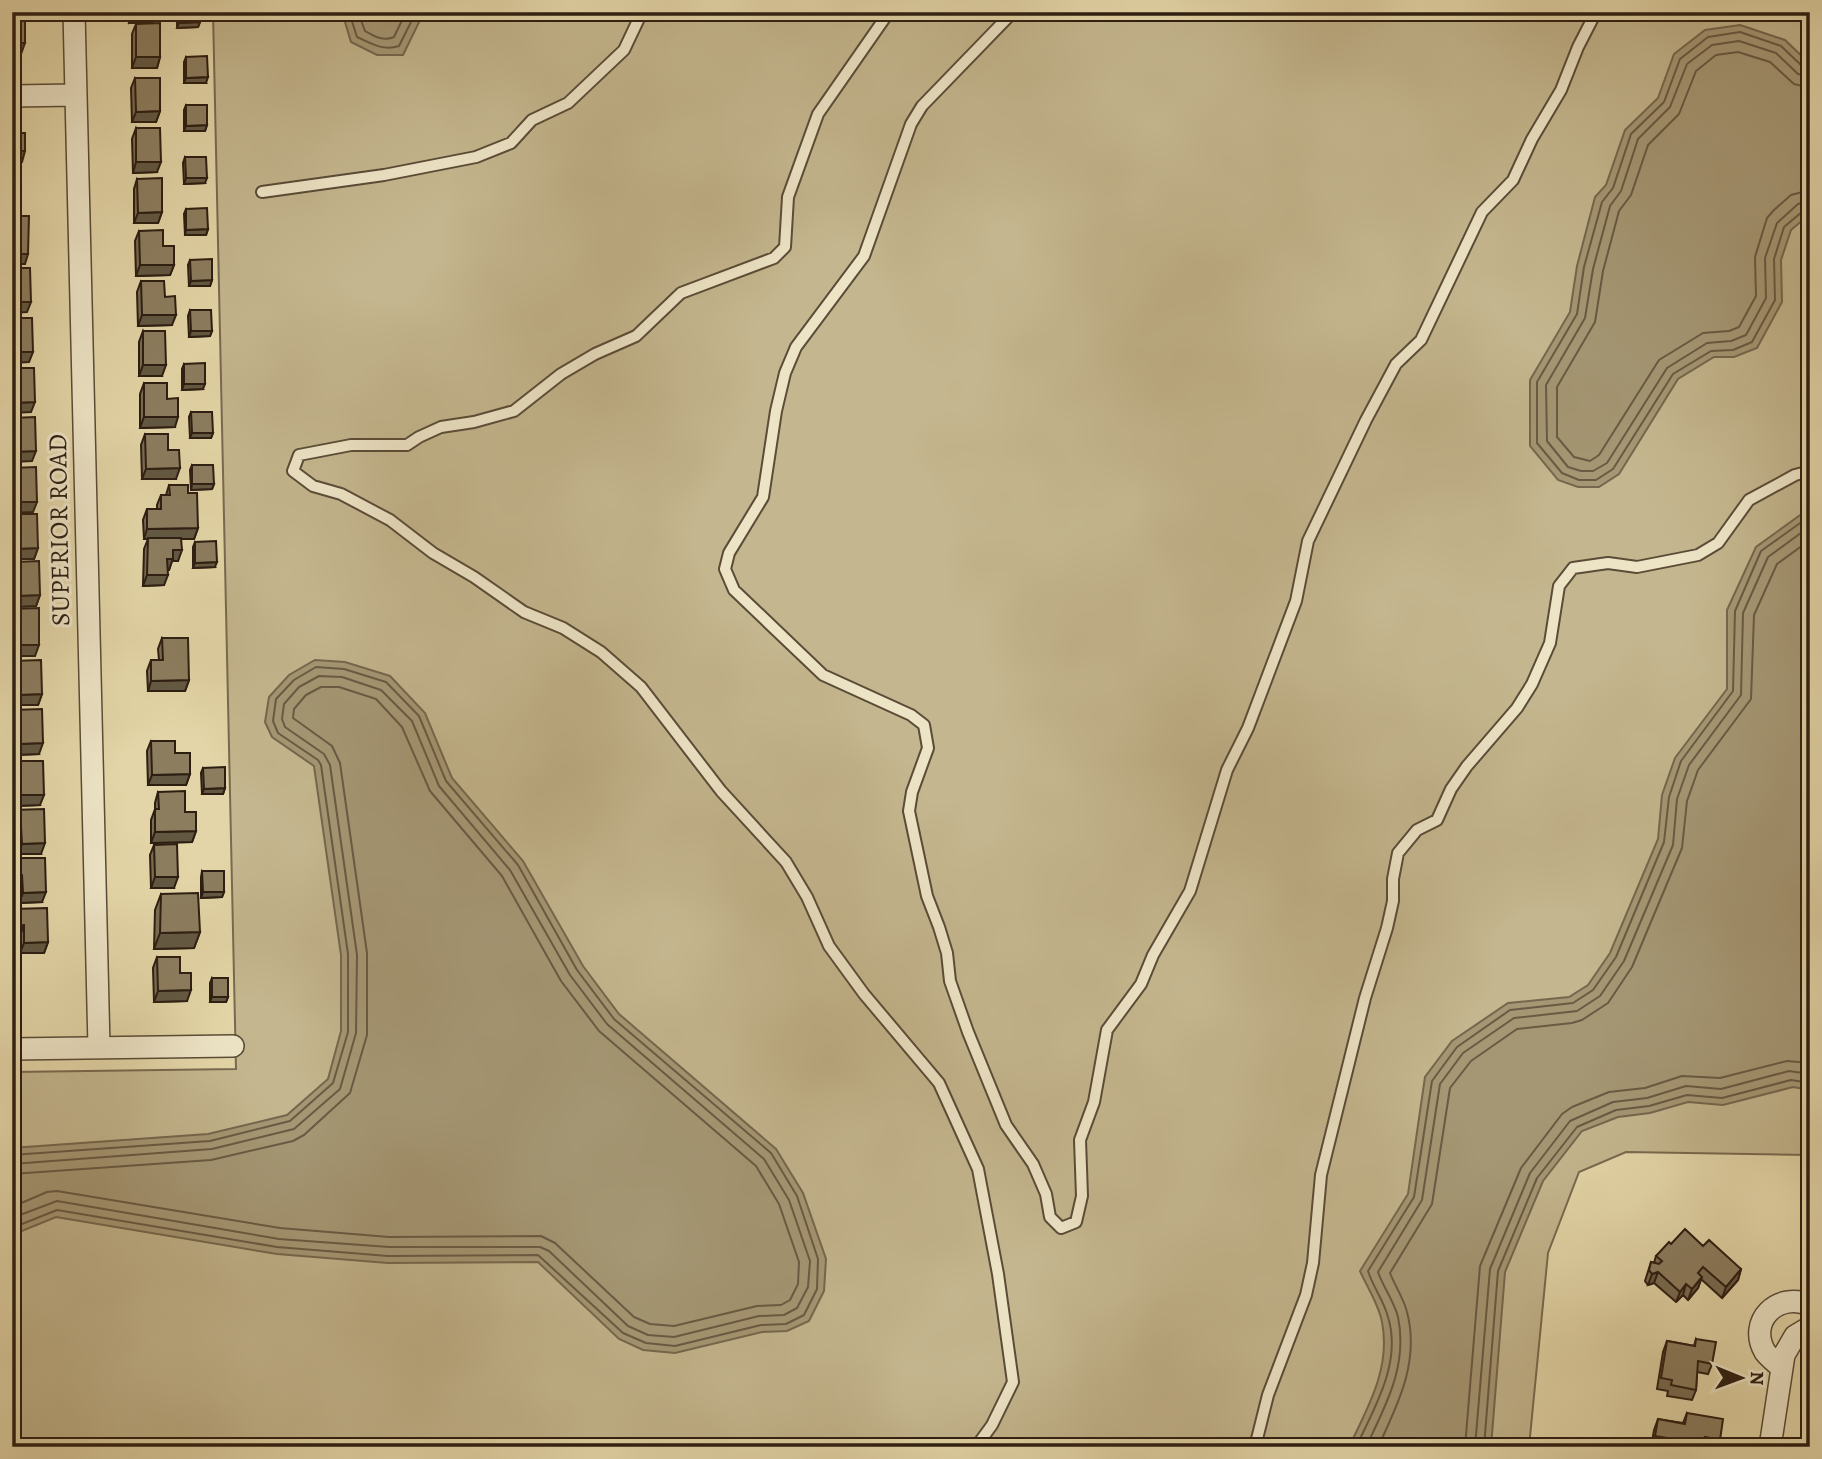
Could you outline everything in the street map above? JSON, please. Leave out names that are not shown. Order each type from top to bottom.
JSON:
[{"type":"street","name":"SUPERIOR ROAD","points":[[74,12],[99,1047]]},
{"type":"street","points":[[12,96],[76,95]]},
{"type":"street","points":[[12,1049],[233,1046]]},
{"type":"street","points":[[1781,1367],[1765,1352],[1760,1331],[1762,1324],[1770,1311],[1785,1301],[1800,1301],[1810,1305]]},
{"type":"street","points":[[1770,1447],[1781,1367],[1789,1343],[1810,1327]]},
{"type":"lane","points":[[262,192],[384,175],[476,157],[511,143],[532,120],[568,103],[624,50],[642,12]]},
{"type":"lane","points":[[889,12],[818,114],[788,197],[785,247],[774,258],[681,293],[636,336],[595,354],[561,374],[514,411],[474,422],[441,427],[407,445],[351,445],[299,455],[293,471],[313,486],[341,494],[390,520],[433,553],[474,577],[524,612],[563,628],[601,652],[641,687],[721,791],[786,862],[807,897],[829,946],[863,994],[939,1083],[978,1169],[998,1274],[1013,1382],[992,1425],[976,1447]]},
{"type":"lane","points":[[1013,12],[922,106],[911,124],[864,256],[796,347],[785,373],[776,411],[763,497],[729,553],[725,569],[734,590],[823,676],[911,715],[924,725],[928,748],[912,792],[909,811],[927,896],[947,953],[950,981],[1006,1125],[1033,1164],[1045,1194],[1050,1217],[1061,1228],[1076,1222],[1082,1196],[1080,1140],[1094,1102],[1107,1030],[1141,984],[1153,955],[1190,891],[1227,770],[1248,728],[1296,601],[1308,541],[1396,364],[1421,340],[1482,212],[1513,180],[1532,139],[1561,90],[1596,12]]},
{"type":"lane","points":[[1255,1447],[1268,1395],[1306,1295],[1313,1263],[1321,1175],[1365,998],[1387,928],[1398,853],[1417,830],[1437,821],[1451,789],[1467,766],[1517,708],[1532,684],[1550,643],[1559,586],[1573,568],[1608,563],[1637,567],[1698,555],[1718,543],[1749,500],[1795,475],[1810,471]]},
{"type":"shaded area","points":[[213,12],[1810,12],[1810,1155],[1626,1152],[1579,1172],[1548,1253],[1529,1447],[12,1447],[12,1072],[236,1069]]},
{"type":"water","points":[[342,12],[424,12],[403,55],[377,55],[351,42]]},
{"type":"water","points":[[1740,25],[1785,40],[1810,64],[1810,214],[1791,230],[1781,260],[1782,302],[1757,348],[1734,357],[1714,357],[1678,379],[1619,474],[1599,487],[1578,487],[1558,480],[1530,446],[1530,380],[1570,312],[1577,266],[1595,197],[1606,185],[1625,130],[1658,98],[1674,54],[1705,30]]},
{"type":"water","points":[[1803,513],[1810,514],[1810,1090],[1793,1087],[1723,1105],[1688,1102],[1650,1113],[1618,1117],[1582,1131],[1543,1181],[1505,1272],[1491,1447],[1349,1447],[1376,1387],[1381,1371],[1384,1339],[1376,1303],[1360,1271],[1408,1194],[1425,1077],[1452,1041],[1508,1003],[1569,997],[1588,985],[1610,953],[1658,839],[1662,795],[1675,758],[1727,689],[1727,610],[1756,547]]},
{"type":"water","points":[[315,660],[345,662],[390,676],[425,713],[452,778],[523,861],[583,966],[619,1014],[776,1149],[803,1193],[826,1259],[824,1291],[809,1321],[787,1331],[762,1332],[675,1353],[643,1350],[619,1339],[538,1262],[388,1263],[277,1254],[56,1217],[12,1235],[12,1148],[208,1134],[287,1115],[328,1079],[341,1031],[341,955],[314,766],[272,737],[265,722],[269,697],[289,675]]},
{"type":"building","points":[[12,12],[25,12],[25,43],[12,43]]},
{"type":"building","points":[[179,12],[200,12],[200,22],[179,23]]},
{"type":"building","points":[[160,23],[160,57],[136,57],[136,24]]},
{"type":"building","points":[[207,56],[208,77],[186,78],[186,57]]},
{"type":"building","points":[[135,78],[160,78],[160,111],[136,112]]},
{"type":"building","points":[[186,105],[207,105],[207,125],[186,126]]},
{"type":"building","points":[[136,128],[160,128],[161,162],[136,162]]},
{"type":"building","points":[[12,133],[25,133],[25,151],[12,151]]},
{"type":"building","points":[[185,157],[206,157],[207,178],[186,178]]},
{"type":"building","points":[[162,178],[162,212],[138,213],[137,179]]},
{"type":"building","points":[[207,208],[208,229],[186,230],[186,209]]},
{"type":"building","points":[[12,216],[29,216],[28,254],[12,254]]},
{"type":"building","points":[[163,230],[163,246],[174,246],[174,265],[140,265],[139,231]]},
{"type":"building","points":[[212,259],[212,280],[191,281],[190,260]]},
{"type":"building","points":[[12,268],[30,268],[31,302],[12,302]]},
{"type":"building","points":[[141,281],[164,281],[165,297],[175,296],[176,315],[142,315]]},
{"type":"building","points":[[190,310],[211,310],[212,331],[191,331]]},
{"type":"building","points":[[12,318],[32,318],[33,352],[12,352]]},
{"type":"building","points":[[143,331],[165,331],[166,365],[143,365]]},
{"type":"building","points":[[205,363],[205,384],[184,384],[184,364]]},
{"type":"building","points":[[12,368],[34,368],[35,402],[12,403]]},
{"type":"building","points":[[144,383],[167,383],[167,399],[178,398],[178,417],[144,417]]},
{"type":"building","points":[[191,412],[212,412],[213,433],[192,433]]},
{"type":"building","points":[[35,417],[36,451],[12,452],[12,418]]},
{"type":"building","points":[[145,434],[168,434],[168,450],[179,450],[180,468],[146,469]]},
{"type":"building","points":[[192,465],[213,465],[214,484],[192,484]]},
{"type":"building","points":[[36,467],[37,502],[13,502],[12,468]]},
{"type":"building","points":[[169,485],[188,485],[188,493],[197,493],[198,528],[147,529],[147,509],[161,509],[161,495],[170,495]]},
{"type":"building","points":[[12,514],[37,514],[38,548],[15,549]]},
{"type":"building","points":[[148,538],[181,538],[182,550],[173,550],[173,559],[167,559],[168,575],[147,575]]},
{"type":"building","points":[[216,541],[217,562],[195,563],[195,542]]},
{"type":"building","points":[[39,561],[40,595],[16,596],[15,562]]},
{"type":"building","points":[[39,608],[39,645],[12,645],[12,609]]},
{"type":"building","points":[[162,638],[188,638],[189,680],[151,681],[151,660],[163,660]]},
{"type":"building","points":[[41,660],[42,694],[18,695],[17,677],[12,677],[12,661]]},
{"type":"building","points":[[42,709],[43,743],[19,744],[19,727],[12,727],[12,710]]},
{"type":"building","points":[[151,741],[175,741],[175,753],[190,753],[190,774],[152,775]]},
{"type":"building","points":[[12,761],[43,761],[44,795],[20,795],[20,778],[12,778]]},
{"type":"building","points":[[225,767],[225,788],[204,789],[203,768]]},
{"type":"building","points":[[185,791],[185,812],[196,812],[196,831],[155,832],[155,809],[159,809],[158,792]]},
{"type":"building","points":[[44,809],[45,843],[22,844],[21,827],[12,827],[12,810]]},
{"type":"building","points":[[177,844],[178,877],[155,877],[154,845]]},
{"type":"building","points":[[12,858],[45,858],[46,892],[23,893],[22,875],[12,875]]},
{"type":"building","points":[[202,871],[224,871],[224,892],[203,892]]},
{"type":"building","points":[[198,893],[200,932],[160,933],[161,894]]},
{"type":"building","points":[[47,908],[48,942],[24,943],[24,925],[14,926],[13,909]]},
{"type":"building","points":[[157,957],[180,957],[180,973],[191,973],[191,990],[158,991]]},
{"type":"building","points":[[212,978],[228,978],[228,997],[212,997]]},
{"type":"building","points":[[1685,1229],[1703,1246],[1709,1240],[1741,1269],[1726,1287],[1703,1267],[1698,1273],[1702,1277],[1692,1289],[1686,1284],[1680,1292],[1658,1272],[1652,1274],[1649,1270],[1651,1262],[1659,1264],[1662,1261],[1656,1256]]},
{"type":"building","points":[[1696,1339],[1716,1342],[1712,1364],[1698,1361],[1696,1390],[1671,1385],[1672,1380],[1661,1378],[1667,1341],[1695,1346]]},
{"type":"building","points":[[1687,1413],[1723,1419],[1720,1440],[1705,1437],[1704,1447],[1666,1447],[1668,1438],[1655,1436],[1658,1419],[1685,1424]]}]
